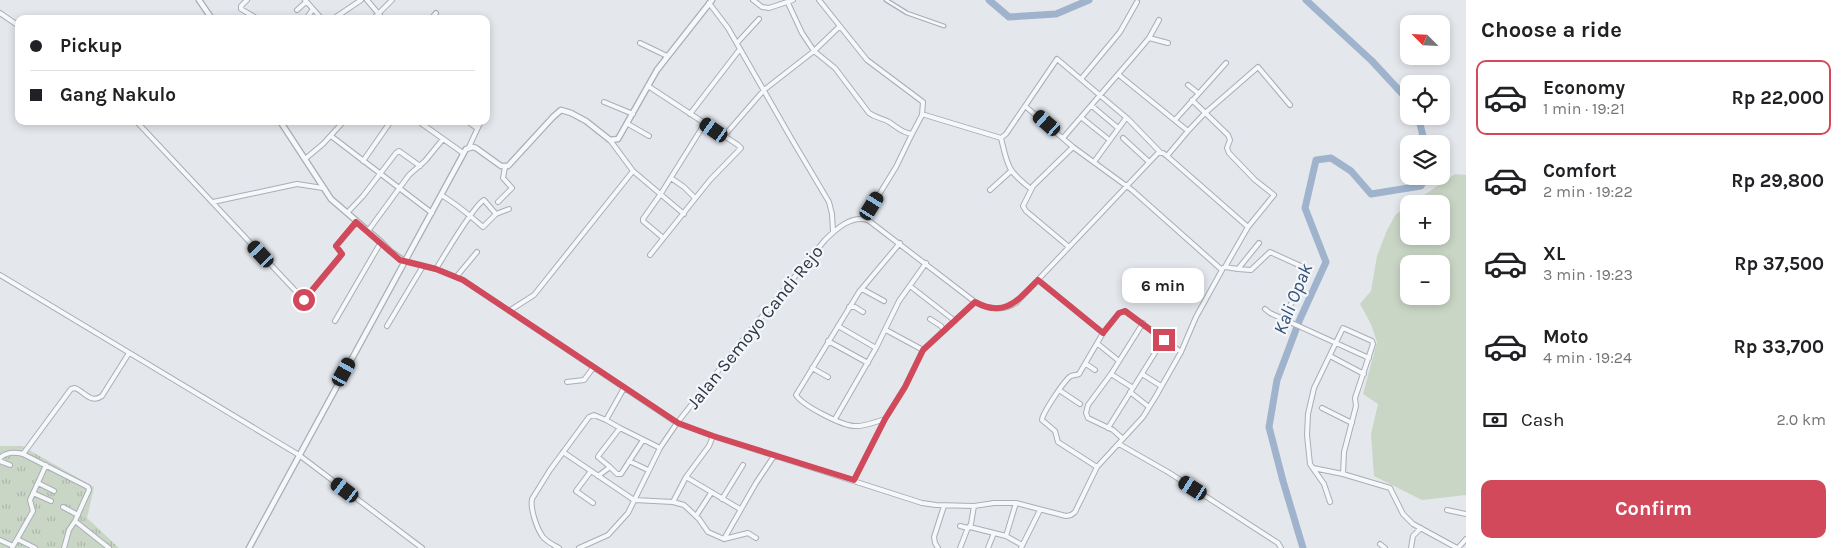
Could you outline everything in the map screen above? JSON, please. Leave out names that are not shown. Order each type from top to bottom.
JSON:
[{"type":"street","points":[[199,0],[209,15]]},
{"type":"street","points":[[247,0],[241,6],[241,9],[251,15]]},
{"type":"street","points":[[339,15],[361,0]]},
{"type":"street","points":[[367,0],[378,14],[392,0]]},
{"type":"street","points":[[753,0],[765,8],[788,3],[793,0]]},
{"type":"street","points":[[819,0],[867,60],[923,102],[922,115],[896,167],[864,219]]},
{"type":"street","points":[[886,0],[907,13],[944,26]]},
{"type":"street","points":[[297,10],[305,1],[318,15]]},
{"type":"street","points":[[610,140],[618,139],[667,56],[710,2],[740,48],[830,205],[833,232]]},
{"type":"street","points":[[1081,79],[1120,32],[1137,2]]},
{"type":"street","points":[[788,3],[802,33],[814,51],[835,68],[874,117],[887,121],[900,131],[912,134]]},
{"type":"street","points":[[309,15],[313,10]]},
{"type":"street","points":[[0,13],[15,23]]},
{"type":"street","points":[[737,43],[760,19]]},
{"type":"street","points":[[1063,138],[1149,38],[1158,20]]},
{"type":"street","points":[[724,136],[764,90],[814,51],[840,26]]},
{"type":"street","points":[[1149,38],[1168,43]]},
{"type":"street","points":[[640,43],[667,56]]},
{"type":"street","points":[[690,114],[740,48]]},
{"type":"street","points":[[1001,138],[1006,134],[1062,54]]},
{"type":"street","points":[[1057,59],[1126,118],[1160,152],[1248,227]]},
{"type":"street","points":[[1175,120],[1226,63]]},
{"type":"street","points":[[1167,156],[1204,114],[1258,67],[1290,105]]},
{"type":"street","points":[[1119,75],[1188,131]]},
{"type":"street","points":[[1188,84],[1198,93]]},
{"type":"street","points":[[648,86],[741,148],[710,180],[650,254]]},
{"type":"street","points":[[283,125],[331,199],[404,262],[457,276],[678,423],[915,501],[944,506],[1016,503],[1040,510],[1071,515],[1075,512],[1097,467],[1143,417],[1181,352],[1192,324],[1223,268],[1248,227],[1273,198],[1273,194],[1255,180],[1229,153],[1227,148],[1230,140],[1228,135],[1204,114],[1192,100]]},
{"type":"street","points":[[604,102],[633,114]]},
{"type":"street","points":[[1025,106],[1073,147],[1126,185],[1223,268],[1251,270],[1270,252],[1303,267],[1305,272],[1303,278],[1284,319]]},
{"type":"street","points":[[1092,106],[1118,128]]},
{"type":"street","points":[[505,167],[512,164],[561,110],[586,120],[610,140],[633,171],[684,214]]},
{"type":"street","points":[[922,115],[931,116],[1001,138]]},
{"type":"street","points":[[1082,118],[1107,138]]},
{"type":"street","points":[[1094,162],[1126,118]]},
{"type":"street","points":[[628,124],[649,136]]},
{"type":"street","points":[[662,238],[642,220],[705,124]]},
{"type":"street","points":[[140,125],[304,300],[342,254],[336,246],[356,222]]},
{"type":"street","points":[[305,159],[341,125]]},
{"type":"street","points":[[363,161],[387,125]]},
{"type":"street","points":[[424,125],[463,153]]},
{"type":"street","points":[[473,125],[477,128]]},
{"type":"street","points":[[249,548],[463,153],[469,147],[479,125]]},
{"type":"street","points":[[331,136],[432,213]]},
{"type":"street","points":[[1001,138],[1008,166],[1031,189]]},
{"type":"street","points":[[1123,138],[1148,161]]},
{"type":"street","points":[[368,231],[409,175],[430,156],[443,139]]},
{"type":"street","points":[[469,147],[476,148],[505,167]]},
{"type":"street","points":[[1068,246],[1024,209],[1031,189],[1073,147]]},
{"type":"street","points":[[346,213],[398,151],[420,166]]},
{"type":"street","points":[[833,232],[838,226],[864,219],[868,220],[975,302],[988,308],[1001,309],[1017,302],[1148,161],[1160,152]]},
{"type":"street","points":[[498,202],[512,188],[503,178],[505,167]]},
{"type":"street","points":[[509,311],[534,295],[633,171]]},
{"type":"street","points":[[990,190],[1011,171]]},
{"type":"street","points":[[671,178],[695,198]]},
{"type":"street","points":[[213,202],[296,184],[323,188]]},
{"type":"street","points":[[441,195],[460,206],[484,228],[496,214],[509,209]]},
{"type":"street","points":[[436,269],[483,200],[496,214]]},
{"type":"street","name":"Jalan Semoyo Candi Rejo","points":[[579,548],[608,535],[628,513],[660,448],[678,423],[741,342],[833,232]]},
{"type":"street","points":[[335,321],[381,242]]},
{"type":"street","points":[[1238,269],[1259,242]]},
{"type":"street","points":[[885,419],[856,426],[835,420],[810,407],[796,395],[849,307],[900,243]]},
{"type":"street","points":[[457,276],[476,252]]},
{"type":"street","points":[[835,420],[886,330],[895,307],[926,263]]},
{"type":"street","points":[[387,326],[423,266]]},
{"type":"street","points":[[0,274],[299,455],[422,548]]},
{"type":"street","points":[[1038,280],[1103,333]]},
{"type":"street","points":[[910,286],[956,321]]},
{"type":"street","points":[[862,289],[884,302]]},
{"type":"street","points":[[854,480],[923,350],[975,302]]},
{"type":"street","points":[[849,307],[862,312]]},
{"type":"street","points":[[1265,309],[1369,358]]},
{"type":"street","points":[[1097,467],[1058,442],[1055,431],[1042,420],[1042,414],[1069,377],[1079,374],[1103,333],[1118,314],[1125,311],[1181,352]]},
{"type":"street","points":[[930,319],[944,330]]},
{"type":"street","points":[[1123,439],[1113,430],[1088,418],[1086,413],[1088,405],[1111,374],[1143,324]]},
{"type":"street","points":[[838,326],[876,348]]},
{"type":"street","points":[[1330,502],[1324,484],[1310,464],[1307,435],[1308,414],[1314,388],[1343,328],[1372,341],[1373,344],[1355,398],[1356,406],[1344,452],[1344,474]]},
{"type":"street","points":[[886,330],[923,350]]},
{"type":"street","points":[[1108,428],[1164,340]]},
{"type":"street","points":[[828,341],[868,363]]},
{"type":"street","points":[[1098,344],[1119,361]]},
{"type":"street","points":[[23,454],[71,389],[75,388],[93,400],[102,396],[129,353]]},
{"type":"street","points":[[1330,356],[1364,374]]},
{"type":"street","points":[[1086,364],[1095,370]]},
{"type":"street","points":[[567,382],[584,380],[593,368]]},
{"type":"street","points":[[812,368],[828,377]]},
{"type":"street","points":[[1111,374],[1149,407]]},
{"type":"street","points":[[1142,374],[1162,386]]},
{"type":"street","points":[[606,420],[624,388]]},
{"type":"street","points":[[1060,390],[1080,404]]},
{"type":"street","points":[[1322,408],[1352,423]]},
{"type":"street","points":[[559,548],[542,536],[531,502],[550,470],[591,415],[606,420],[660,448]]},
{"type":"street","points":[[620,428],[598,457],[620,475],[643,440]]},
{"type":"street","points":[[673,502],[686,477],[709,446],[713,436]]},
{"type":"street","points":[[1119,444],[1185,482],[1278,543],[1281,548]]},
{"type":"street","points":[[10,465],[0,460],[5,454],[14,452],[23,454],[89,489],[78,515],[69,530],[64,548]]},
{"type":"street","points":[[564,452],[634,500],[673,502],[684,505],[696,516],[708,532],[724,539],[748,533],[756,538]]},
{"type":"street","points":[[724,539],[740,509],[774,456]]},
{"type":"street","points":[[629,462],[648,470]]},
{"type":"street","points":[[0,540],[13,547],[33,511],[30,502],[46,465]]},
{"type":"street","points":[[722,499],[742,466]]},
{"type":"street","points":[[598,476],[610,467]]},
{"type":"street","points":[[1313,468],[1344,474],[1390,488],[1403,514],[1413,524],[1457,548],[1466,539]]},
{"type":"street","points":[[591,471],[576,491],[594,503]]},
{"type":"street","points":[[686,477],[740,509]]},
{"type":"street","points":[[38,483],[54,491]]},
{"type":"street","points":[[33,493],[50,501]]},
{"type":"street","points":[[696,516],[711,493]]},
{"type":"street","points":[[1006,536],[1016,503]]},
{"type":"street","points":[[938,548],[934,537],[944,506]]},
{"type":"street","points":[[960,548],[969,528],[974,506]]},
{"type":"street","points":[[63,507],[78,515]]},
{"type":"street","points":[[960,526],[1006,536],[1022,547],[1040,510]]},
{"type":"street","points":[[1447,510],[1466,514]]},
{"type":"street","points":[[75,521],[109,548]]},
{"type":"street","points":[[1411,548],[1413,536],[1421,528]]},
{"type":"street","points":[[988,548],[994,533]]},
{"type":"street","points":[[17,539],[35,548]]},
{"type":"street","points":[[1380,544],[1384,548]]},
{"type":"green space","points":[[1455,174],[1466,175],[1466,495],[1422,500],[1374,476],[1371,434],[1378,404],[1363,394],[1377,342],[1371,324],[1360,304],[1371,291],[1377,256],[1387,230],[1396,214],[1400,212],[1400,245],[1450,245],[1450,195],[1424,195],[1439,185],[1450,185],[1450,177]]},
{"type":"green space","points":[[0,446],[22,446],[94,487],[87,518],[119,548],[0,548]]},
{"type":"waterway","name":"Kali Opak","points":[[989,0],[1009,17],[1056,14],[1089,0]]},
{"type":"waterway","name":"Kali Opak","points":[[1306,0],[1372,61],[1400,91]]},
{"type":"waterway","name":"Kali Opak","points":[[1420,125],[1423,135]]},
{"type":"waterway","name":"Kali Opak","points":[[1303,548],[1269,427],[1277,380],[1300,319],[1326,262],[1305,208],[1316,160],[1331,158],[1351,171],[1371,194],[1422,185]]},
{"type":"route","points":[[304,300],[342,254],[336,246],[356,222],[400,260],[457,276],[678,423],[713,436],[854,480],[923,350],[975,302],[988,308],[1001,309],[1013,305],[1038,280],[1103,333],[1119,313],[1125,311],[1164,340]]}]
